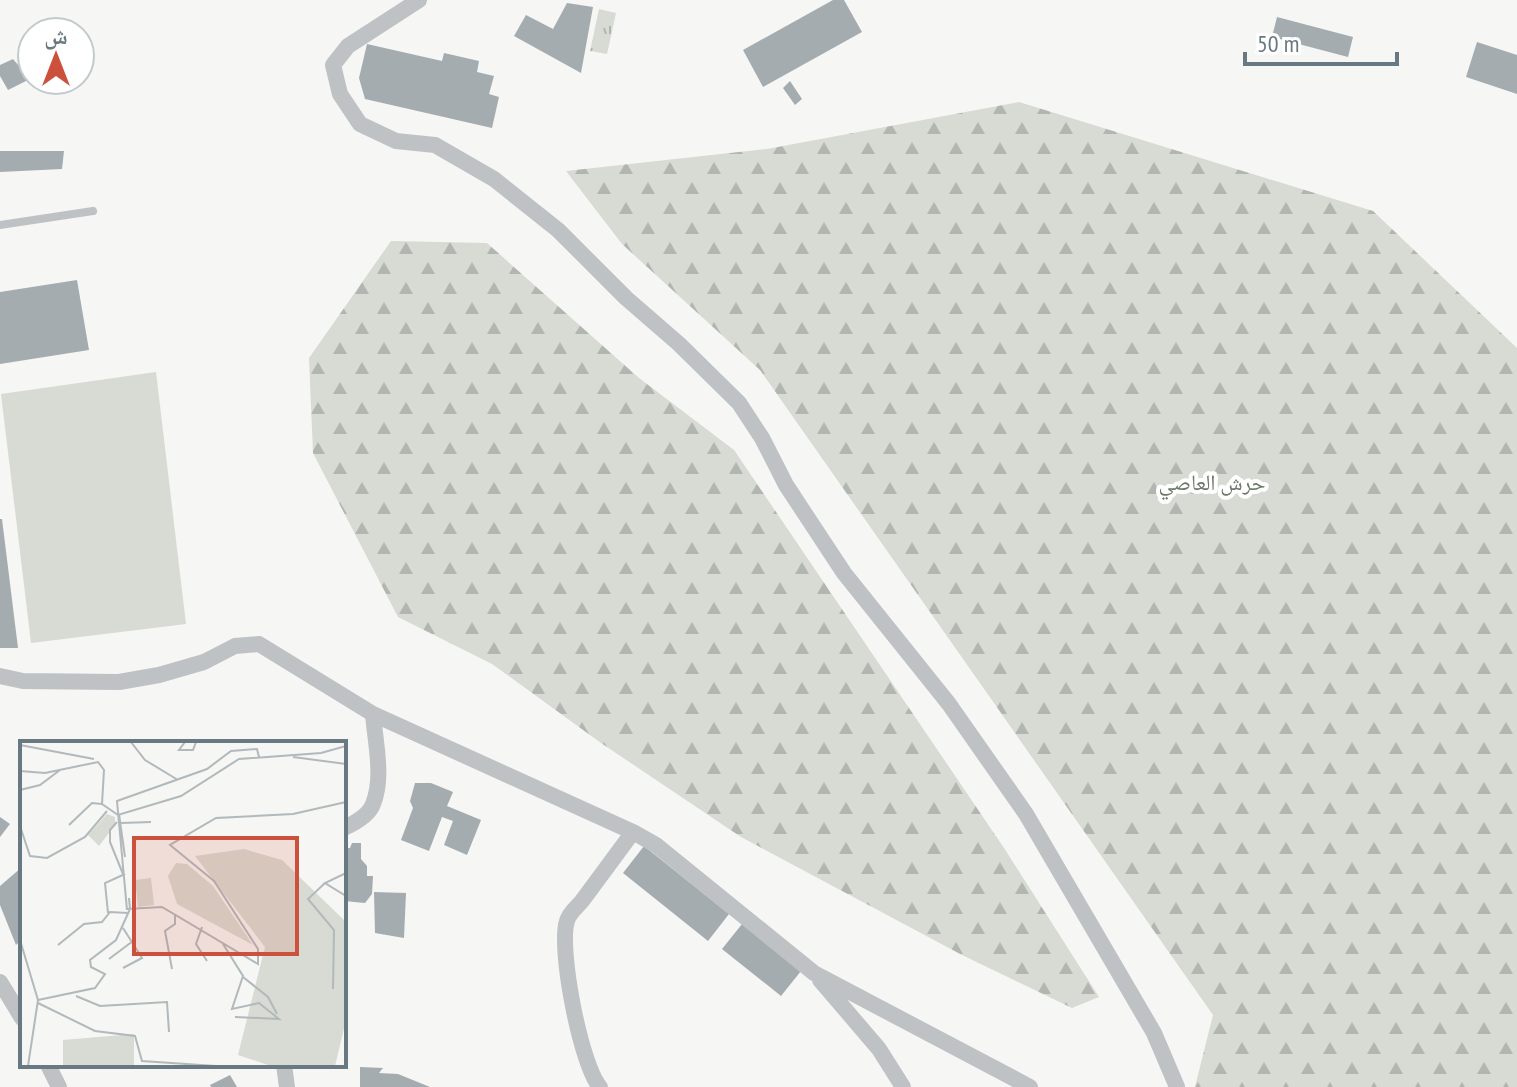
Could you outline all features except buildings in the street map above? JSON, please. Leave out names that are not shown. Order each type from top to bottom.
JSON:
[{"type":"street","points":[[419,0],[348,46],[333,65],[340,94],[360,124],[396,141],[435,145],[494,179],[558,230],[739,403],[762,438],[786,485],[844,573],[949,704],[1026,814],[1136,1001],[1177,1087]]},
{"type":"street","points":[[0,676],[23,681],[119,682],[204,662],[235,646],[259,644],[373,714],[656,845],[814,973],[879,1049],[903,1087]]},
{"type":"street","points":[[346,827],[356,823],[373,806],[377,779],[373,714]]},
{"type":"street","points":[[600,1087],[593,1079],[581,1040],[569,986],[564,944],[567,918],[633,832]]},
{"type":"street","points":[[814,973],[1030,1087]]},
{"type":"street","points":[[0,982],[20,1015]]},
{"type":"street","points":[[49,1067],[59,1087]]},
{"type":"street","points":[[284,1067],[287,1087]]},
{"type":"lane","points":[[0,225],[93,211]]},
{"type":"green space","points":[[599,9],[616,13],[607,54],[590,51]]},
{"type":"green space","name":"حرش العاصي","points":[[1019,102],[1373,211],[1517,348],[1517,1087],[1195,1087],[1213,1015],[760,370],[622,244],[566,171],[767,149]]},
{"type":"green space","points":[[391,241],[487,243],[639,378],[734,450],[1004,848],[1099,997],[1072,1008],[962,955],[741,837],[601,743],[492,664],[398,617],[313,453],[309,358]]},
{"type":"green space","points":[[156,372],[186,624],[31,643],[1,394]]}]
